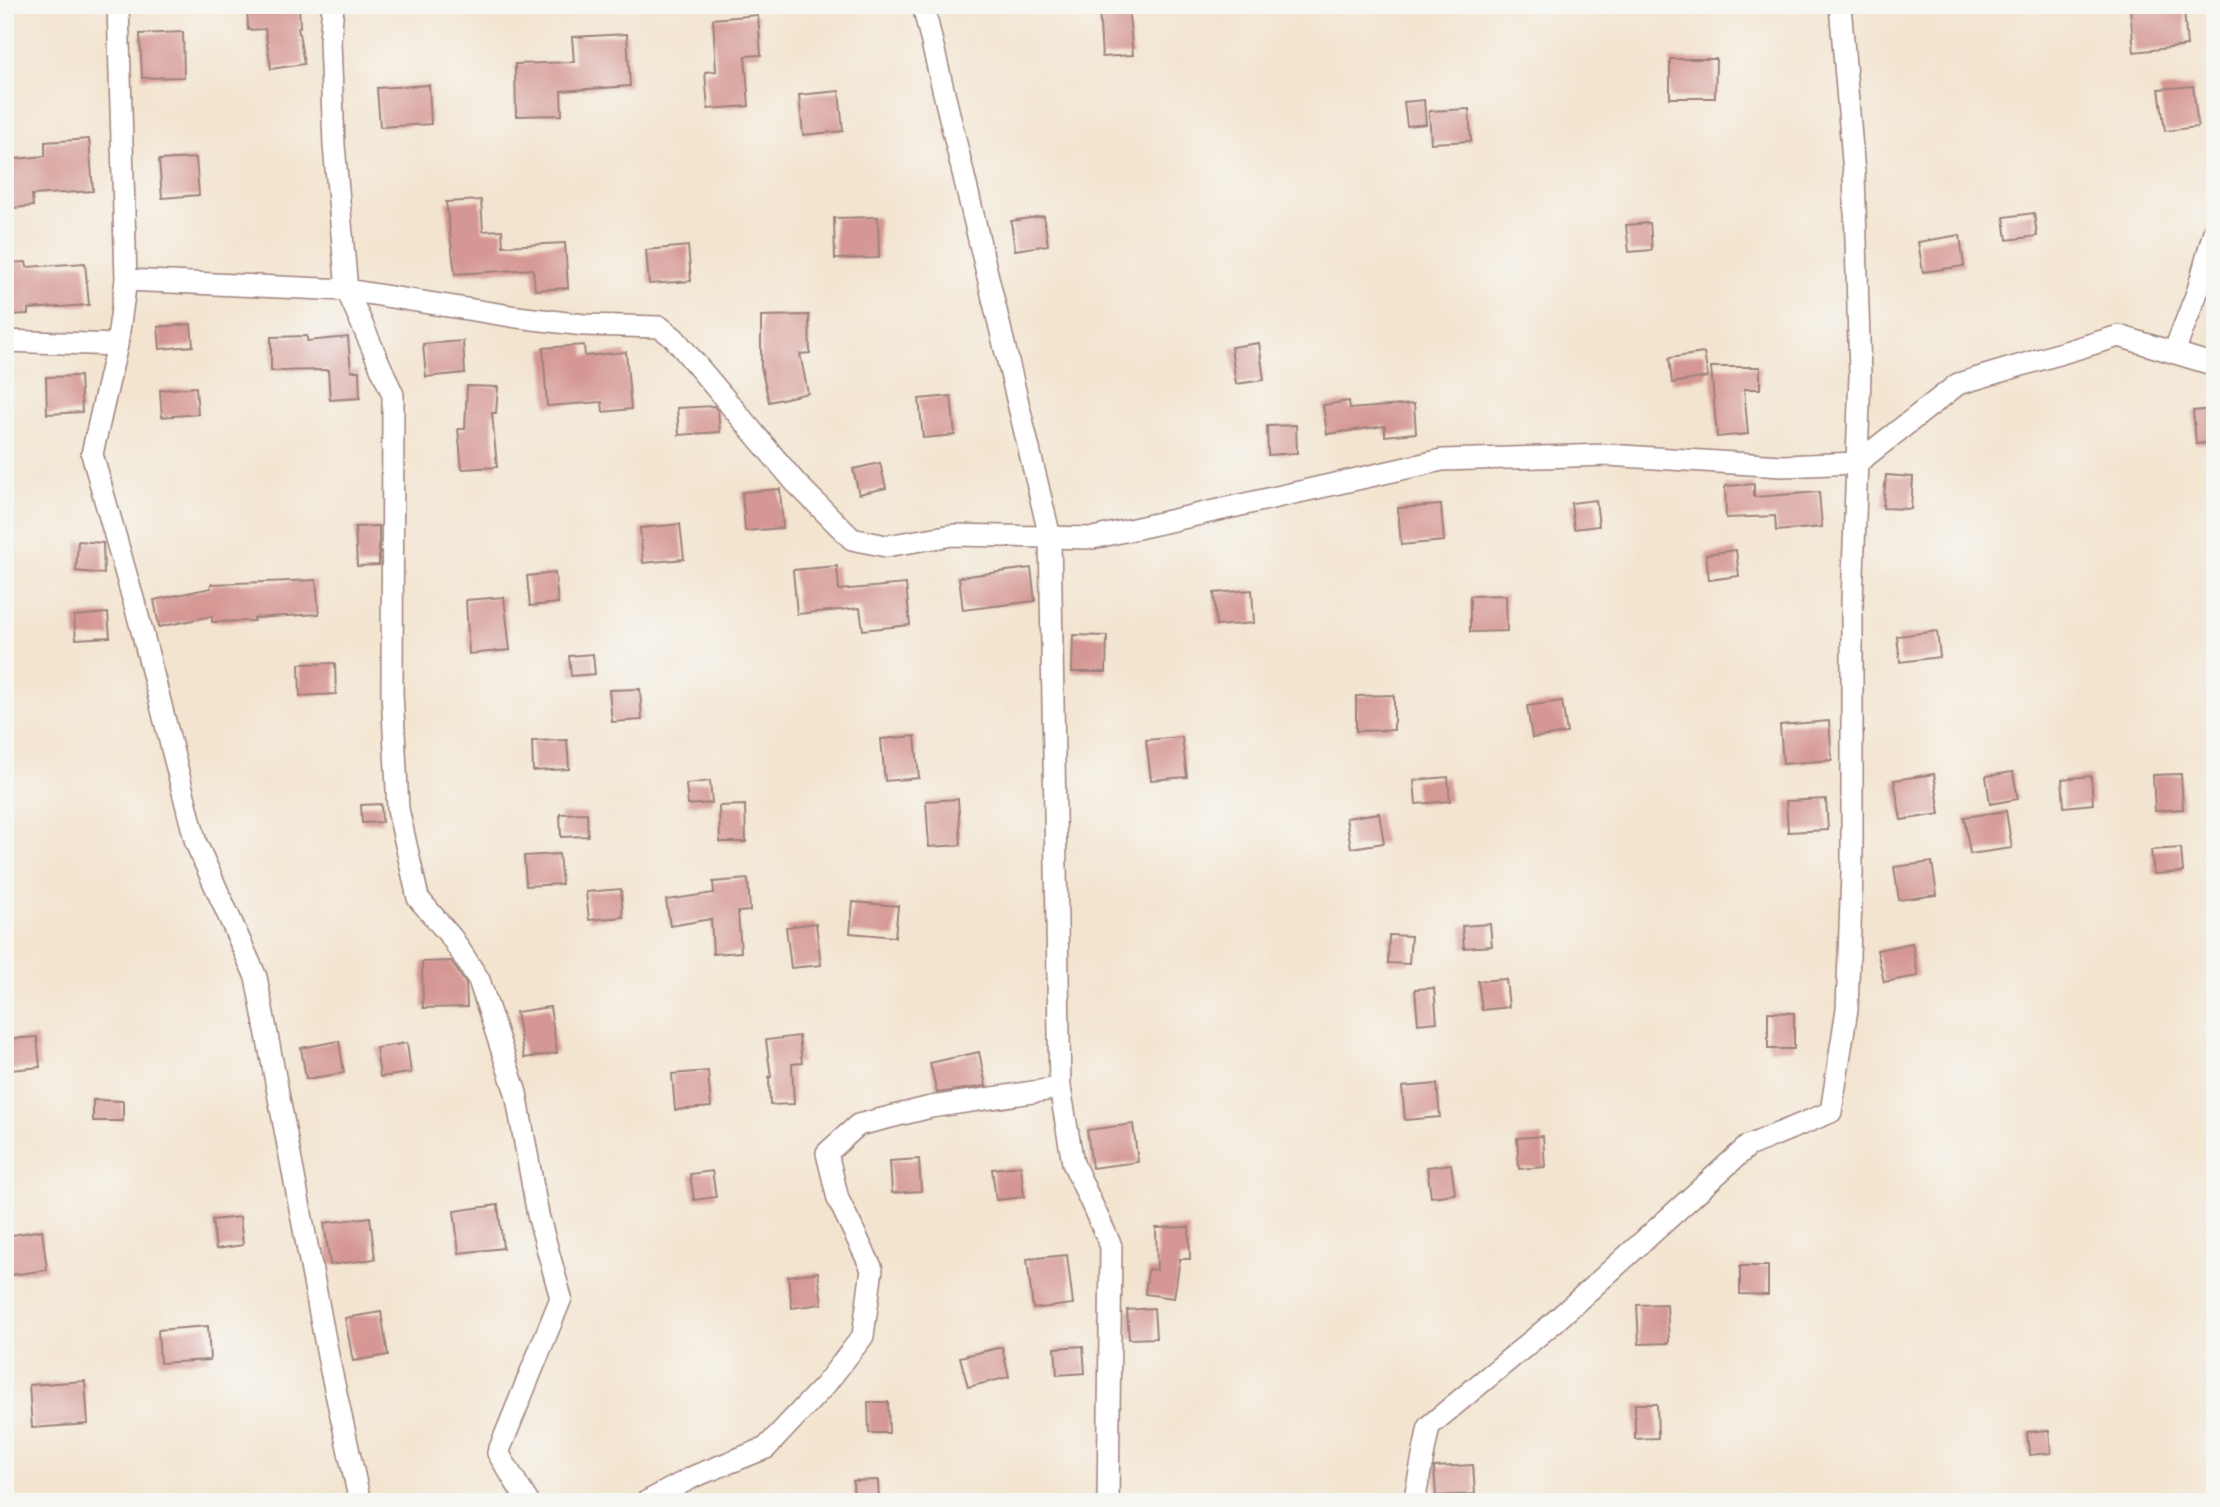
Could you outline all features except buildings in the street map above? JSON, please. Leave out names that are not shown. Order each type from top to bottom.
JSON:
[{"type":"street","points":[[118,5],[126,279],[117,345],[92,454],[141,627],[196,843],[256,977],[330,1366],[360,1502]]},
{"type":"street","points":[[333,5],[330,41],[334,145],[347,290],[393,395],[393,692],[398,809],[418,898],[452,938],[479,980],[516,1093],[538,1216],[561,1298],[498,1453],[528,1502]]},
{"type":"street","points":[[923,5],[1049,537],[1060,1088],[1073,1163],[1111,1247],[1108,1502]]},
{"type":"street","points":[[1414,1502],[1429,1426],[1552,1324],[1748,1146],[1830,1112],[1847,1009],[1852,873],[1852,603],[1860,375],[1854,173],[1840,5]]},
{"type":"street","points":[[2174,352],[2199,290],[2215,228]]},
{"type":"street","points":[[126,279],[347,290],[584,325],[660,327],[674,338],[795,482],[852,539],[886,546],[953,535],[1093,538],[1442,460],[1607,455],[1782,466],[1857,463],[1958,384],[2119,336],[2215,365]]},
{"type":"street","points":[[5,341],[117,345]]},
{"type":"street","points":[[646,1502],[695,1476],[766,1448],[825,1385],[863,1336],[872,1269],[838,1199],[827,1153],[858,1125],[931,1107],[1060,1088]]}]
